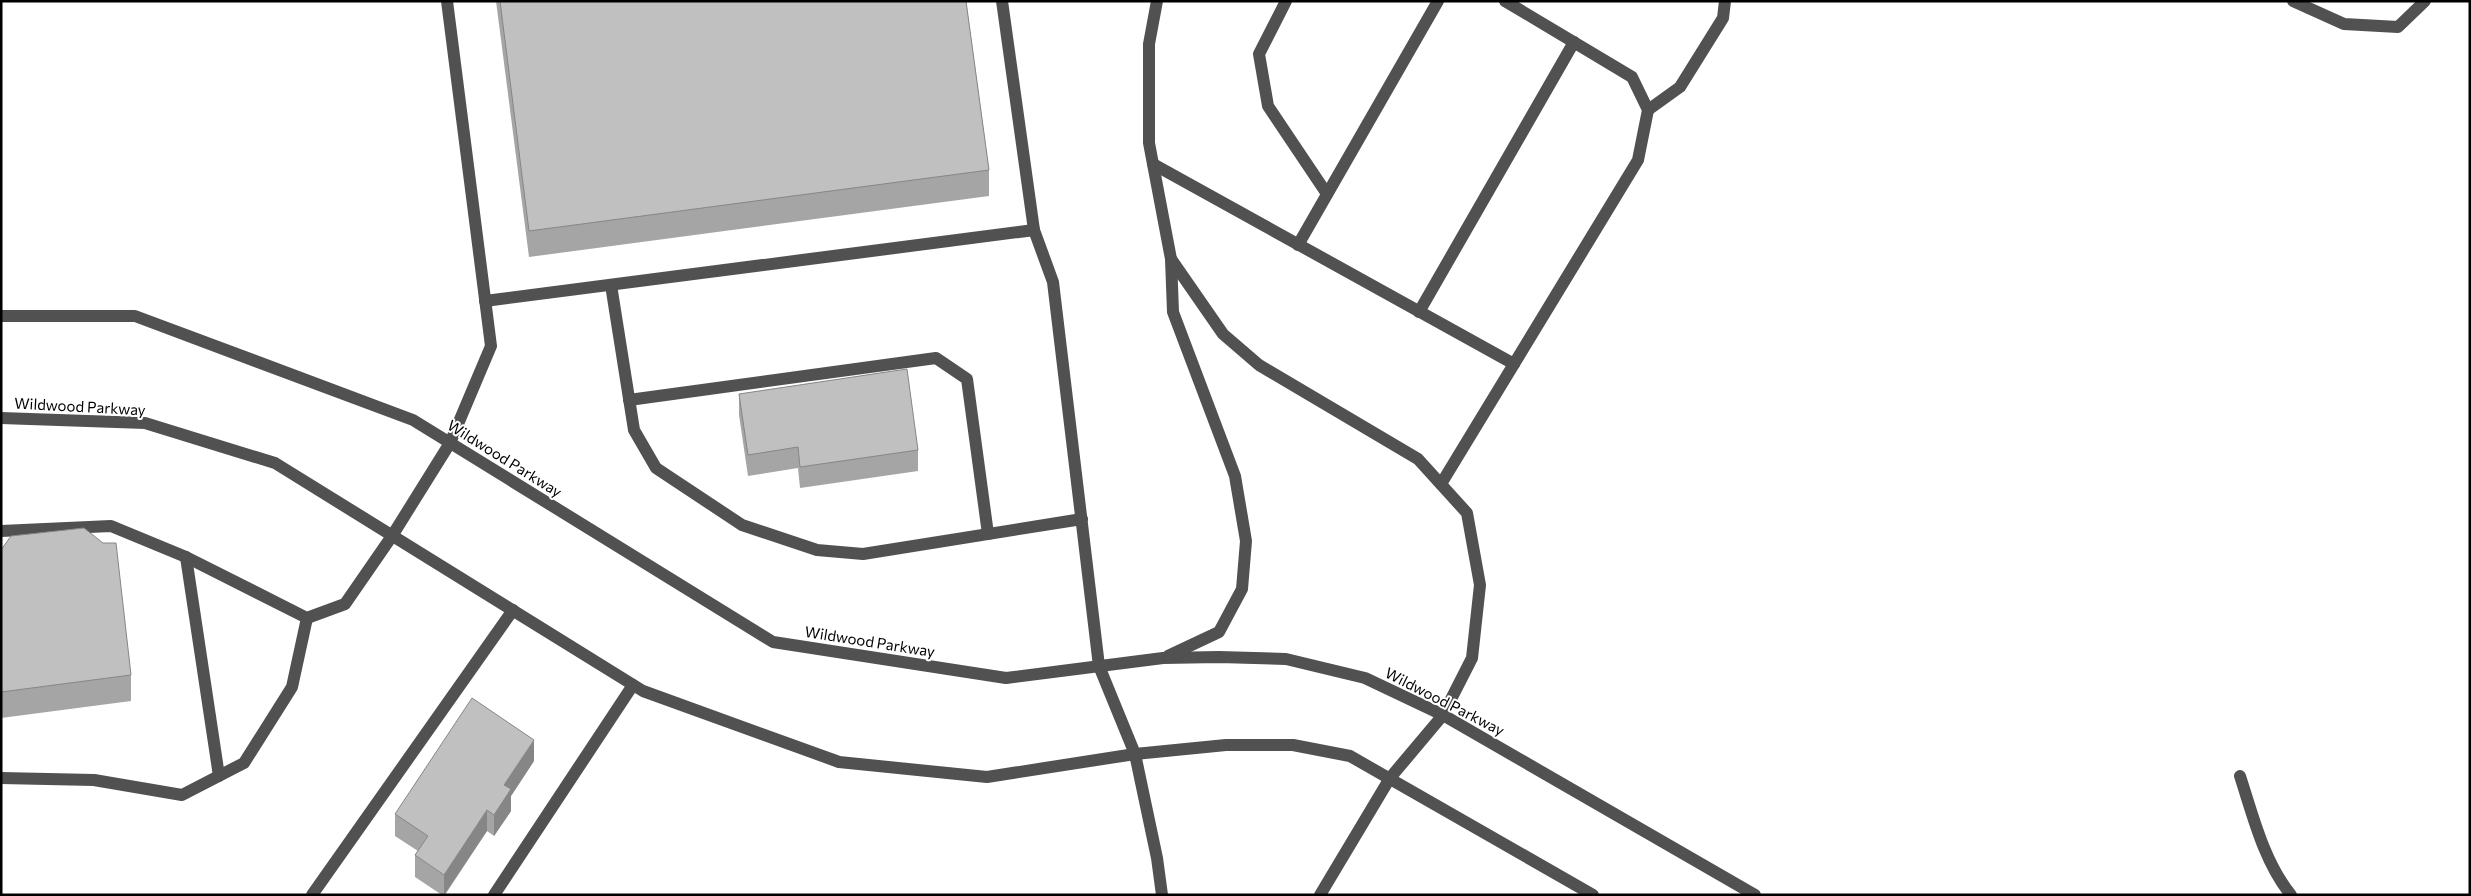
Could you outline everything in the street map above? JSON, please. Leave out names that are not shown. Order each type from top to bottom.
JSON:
[{"type":"street","points":[[1,531],[111,526],[186,557],[308,618],[345,604],[392,536],[450,443],[491,346],[447,1]]},
{"type":"street","points":[[1002,1],[1034,230],[1053,282],[1099,666],[1135,754],[1157,858],[1162,895]]},
{"type":"street","points":[[1157,1],[1149,44],[1149,143],[1171,259],[1173,312],[1235,476],[1246,541],[1242,589],[1219,632],[1163,658]]},
{"type":"street","points":[[1286,1],[1259,54],[1268,106],[1327,194]]},
{"type":"street","points":[[1298,245],[1438,1]]},
{"type":"street","points":[[1441,484],[1638,160],[1648,110],[1632,77],[1506,1]]},
{"type":"street","points":[[1648,110],[1680,87],[1723,18],[1725,1]]},
{"type":"street","points":[[2293,1],[2344,24],[2398,27],[2424,1]]},
{"type":"street","points":[[1419,312],[1574,42]]},
{"type":"street","points":[[1153,164],[1514,364]]},
{"type":"street","points":[[485,301],[1034,230]]},
{"type":"street","points":[[1171,259],[1223,334],[1259,365],[1418,459],[1467,513],[1480,585],[1472,658],[1444,715],[1390,778],[1320,895]]},
{"type":"street","points":[[611,285],[634,430],[656,468],[742,525],[817,550],[863,554],[1082,519]]},
{"type":"street","name":"Wildwood Parkway","points":[[1,316],[135,316],[413,420],[773,642],[1006,678],[1163,658],[1219,657],[1286,659],[1365,678],[1444,715],[1755,895]]},
{"type":"street","points":[[629,400],[936,358],[967,379],[988,534]]},
{"type":"street","name":"Wildwood Parkway","points":[[1,418],[145,423],[275,463],[643,692],[839,762],[987,776],[1135,754],[1226,744],[1294,745],[1350,756],[1593,895]]},
{"type":"street","points":[[186,557],[219,776]]},
{"type":"street","points":[[312,895],[512,610]]},
{"type":"street","points":[[1,778],[94,780],[182,795],[244,763],[292,687],[308,618]]},
{"type":"street","points":[[494,895],[633,685]]},
{"type":"street","points":[[2240,776],[2261,838],[2284,887],[2291,895]]},
{"type":"building","points":[[500,1],[966,1],[989,170],[529,231]]},
{"type":"building","points":[[907,369],[918,450],[800,467],[798,447],[748,455],[739,394]]},
{"type":"building","points":[[84,528],[103,543],[116,543],[131,675],[1,692],[1,550],[11,536]]},
{"type":"building","points":[[472,698],[534,740],[504,785],[511,789],[494,815],[487,810],[444,875],[415,855],[428,836],[395,814]]}]
